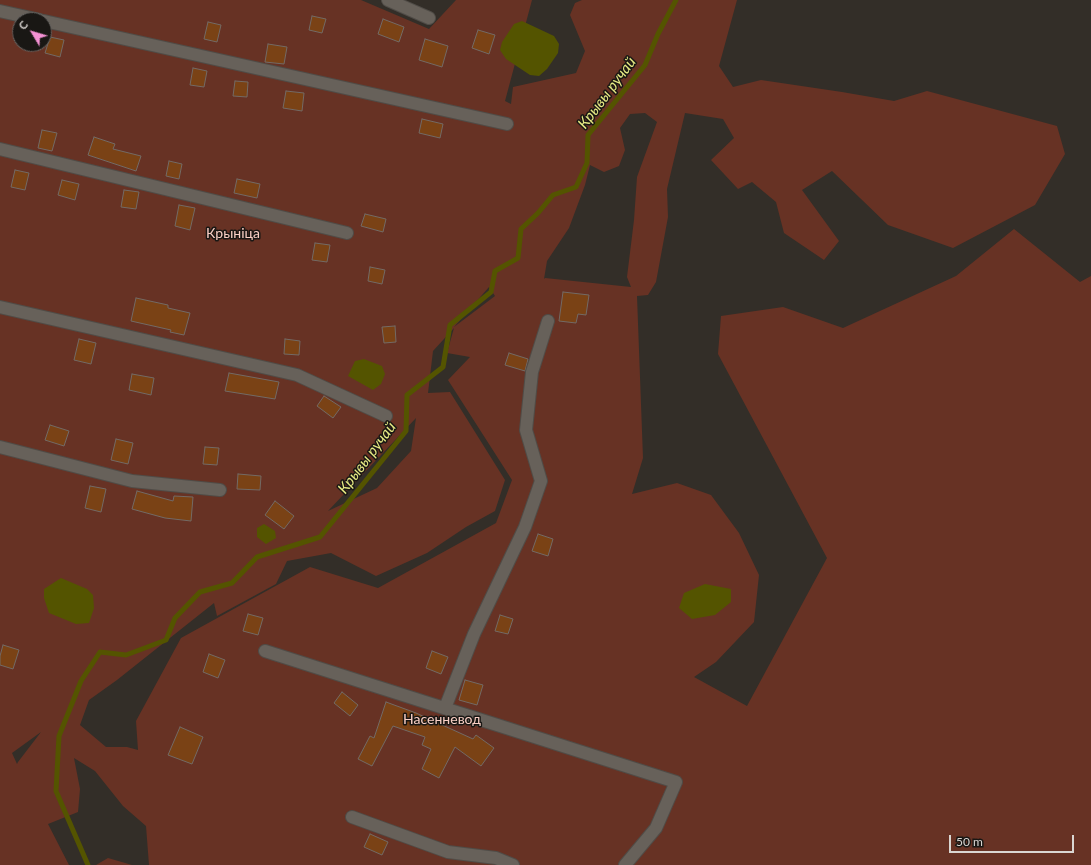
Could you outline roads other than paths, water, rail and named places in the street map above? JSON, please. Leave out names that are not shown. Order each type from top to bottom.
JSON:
[{"type":"street","points":[[388,0],[429,18]]},
{"type":"street","points":[[0,11],[12,14]]},
{"type":"street","points":[[52,23],[506,124]]},
{"type":"street","points":[[0,149],[347,233]]},
{"type":"street","points":[[0,307],[297,375],[386,416]]},
{"type":"street","points":[[445,708],[474,634],[524,527],[541,480],[526,430],[532,372],[548,321]]},
{"type":"street","points":[[0,447],[132,481],[220,490]]},
{"type":"street","points":[[265,651],[676,782],[656,828],[625,865]]},
{"type":"street","points":[[352,817],[448,852],[496,858],[513,865]]},
{"type":"waterway","name":"Крывы ручай","points":[[88,865],[56,791],[59,736],[81,681],[100,652],[126,655],[166,640],[175,618],[200,592],[232,583],[257,557],[320,537],[406,431],[407,395],[443,367],[450,325],[491,292],[495,271],[518,258],[521,229],[538,213],[553,195],[576,187],[587,163],[588,135],[645,65],[658,34],[676,0]]},
{"type":"park label","name":"Крыніца","points":[[233,233]]},
{"type":"park label","name":"Насенневод","points":[[442,719]]}]
